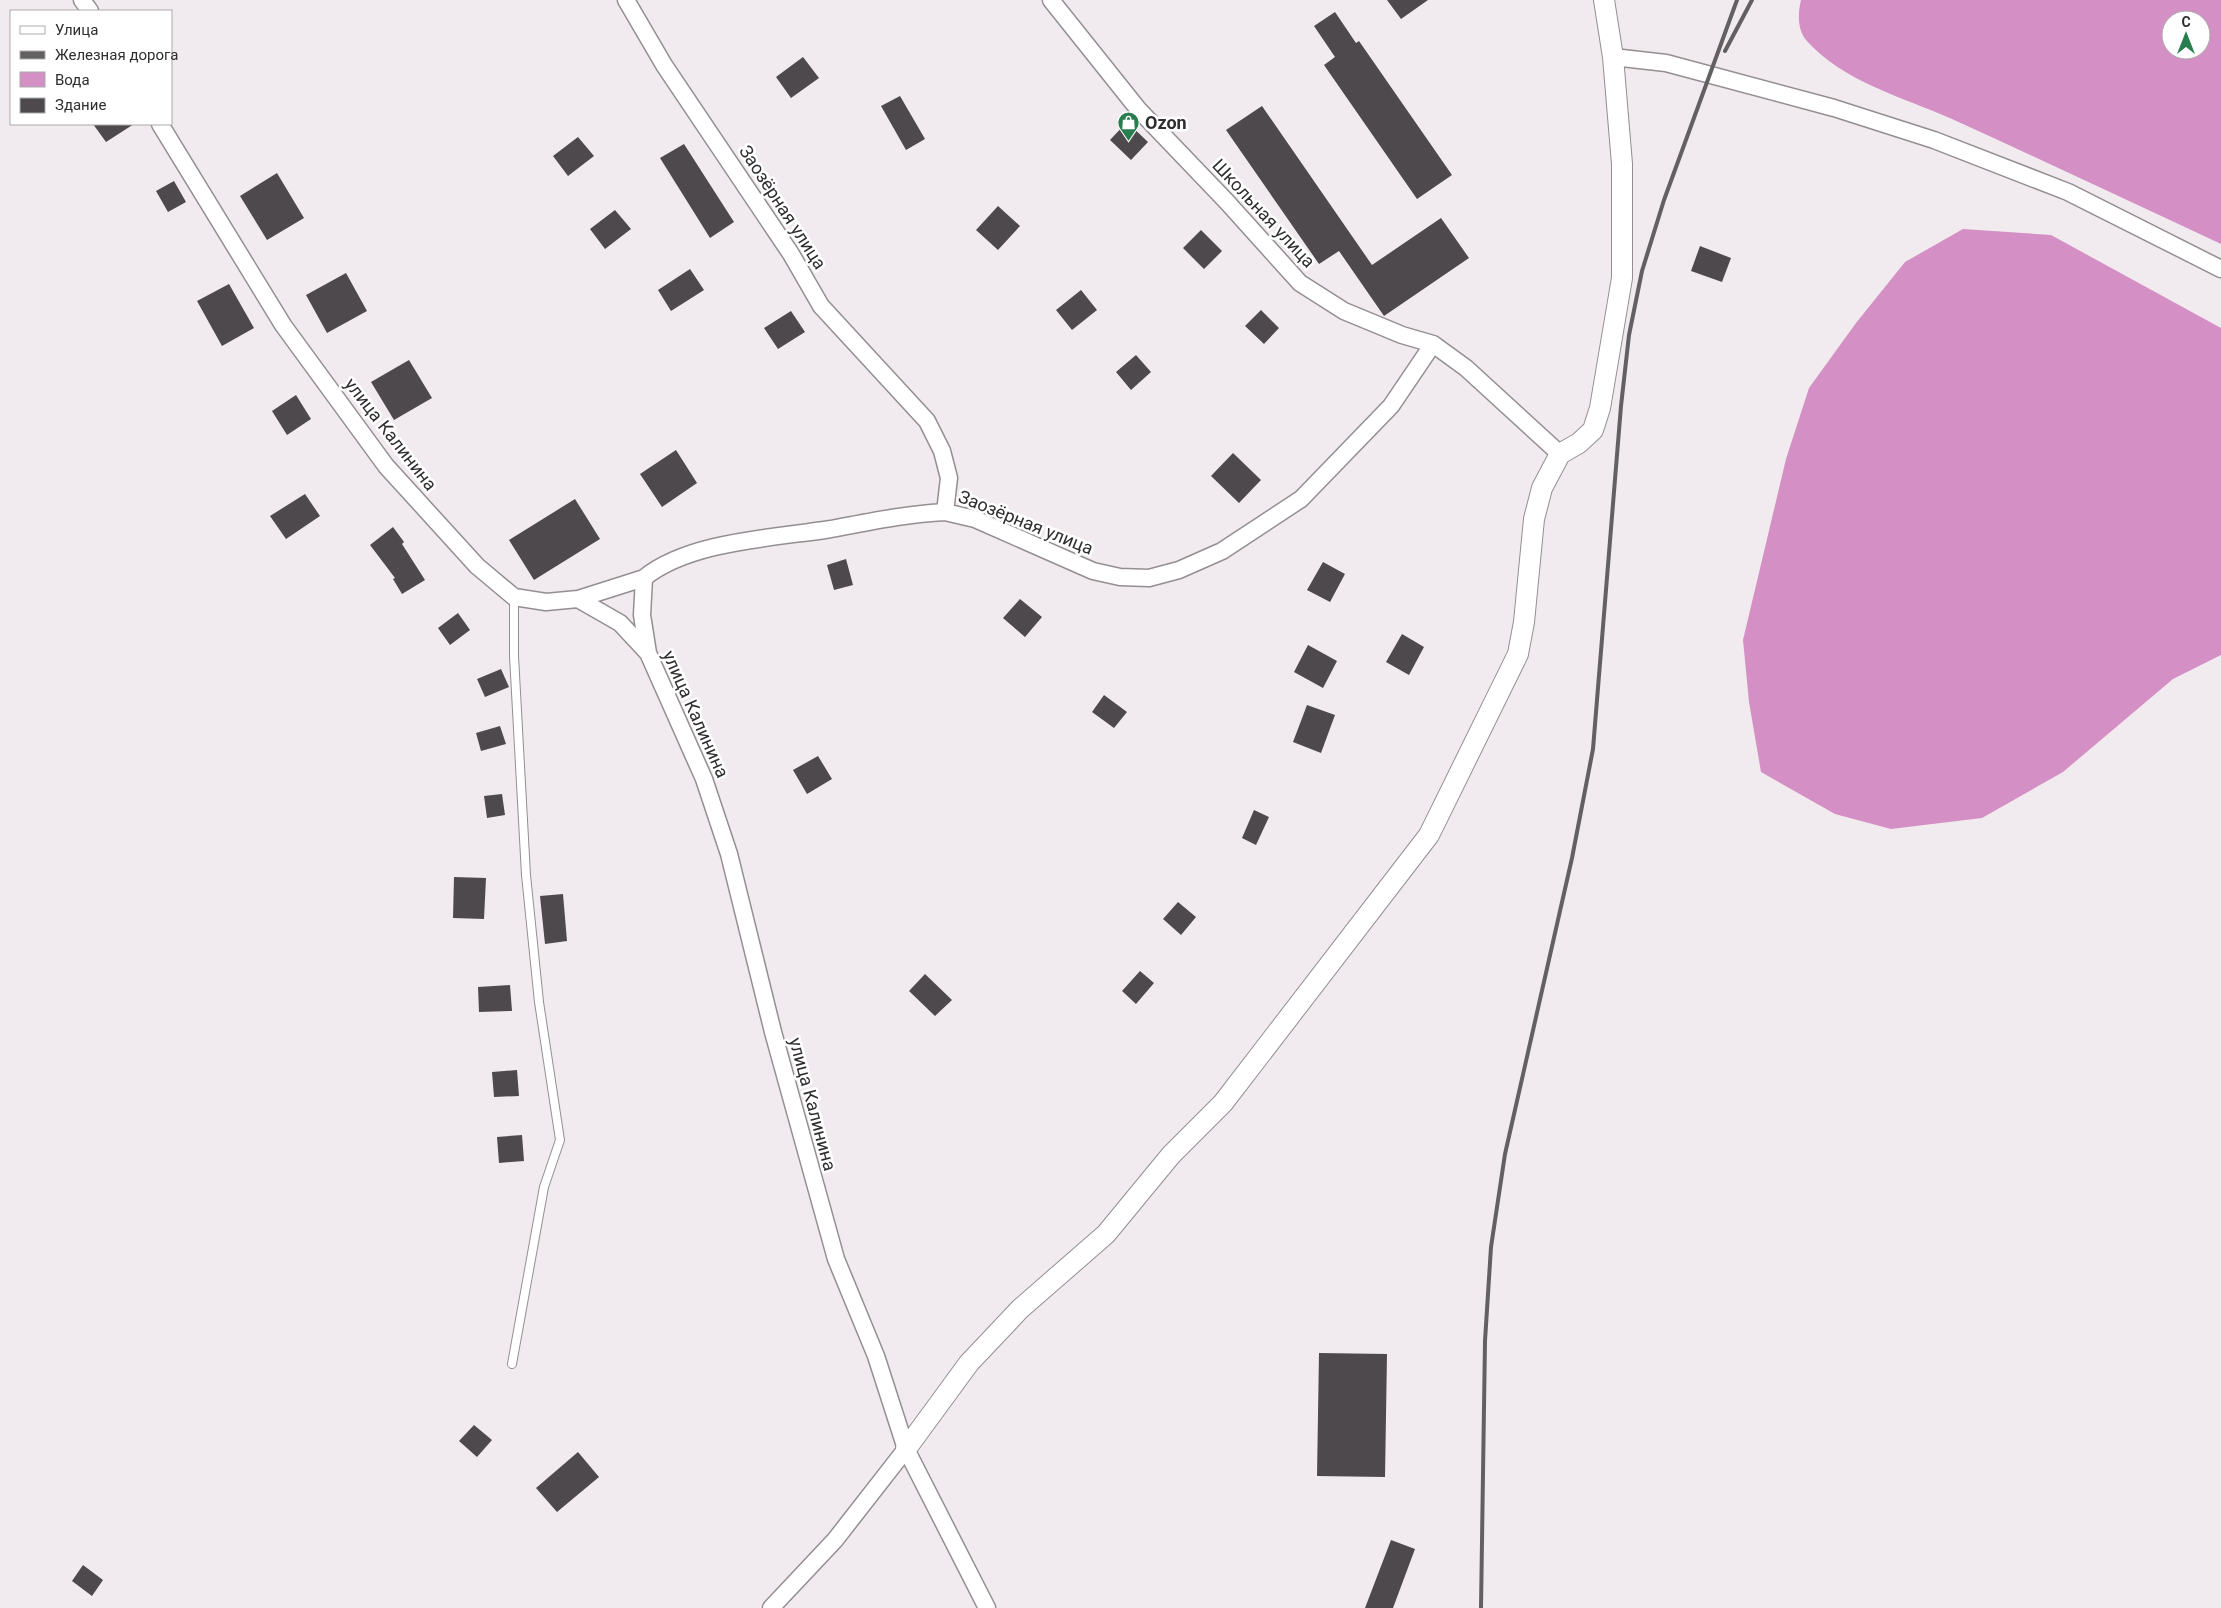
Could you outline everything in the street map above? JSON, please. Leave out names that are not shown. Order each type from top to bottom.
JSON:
[{"type":"street","name":"Заозёрная улица","points":[[626,0],[664,64],[791,254],[821,306],[927,422],[942,451],[949,478],[945,512],[975,519],[1093,571],[1120,577],[1149,578],[1179,570],[1222,552],[1301,499],[1391,406],[1433,344]]},
{"type":"street","name":"Школьная улица","points":[[1051,0],[1138,109],[1227,202],[1300,283],[1344,311],[1433,344],[1466,368],[1560,454]]},
{"type":"street","points":[[772,1608],[835,1540],[906,1449],[969,1363],[1020,1309],[1106,1234],[1171,1155],[1223,1103],[1429,835],[1518,654],[1524,622],[1534,519],[1542,488],[1560,454],[1593,430],[1600,408],[1622,278],[1622,164],[1612,57],[1604,0]]},
{"type":"street","points":[[1612,57],[1666,63],[1834,108],[1934,140],[2068,192],[2221,270]]},
{"type":"street","name":"улица Калинина","points":[[161,125],[283,325],[386,466],[477,566],[514,597]]},
{"type":"street","points":[[514,597],[546,602],[578,599],[644,578],[658,567],[683,556],[765,537],[829,529],[912,514],[945,512]]},
{"type":"street","points":[[644,578],[642,615],[648,653]]},
{"type":"street","name":"улица Калинина","points":[[578,599],[620,623],[648,653],[704,780],[729,854],[773,1032],[836,1259],[876,1356],[906,1449],[988,1608]]},
{"type":"lane","points":[[512,1364],[544,1187],[560,1140],[539,1002],[526,875],[514,656],[514,597]]},
{"type":"water","points":[[1801,0],[2221,0],[2221,244],[1952,119],[1856,78],[1821,55],[1806,40],[1801,31],[1799,15]]},
{"type":"water","points":[[1963,229],[2051,235],[2221,328],[2221,655],[2173,679],[2063,772],[1982,818],[1891,829],[1835,814],[1761,772],[1749,702],[1743,640],[1786,459],[1809,388],[1856,323],[1905,262]]},
{"type":"building","points":[[1387,0],[1428,0],[1401,19]]},
{"type":"building","points":[[1335,12],[1356,43],[1359,41],[1452,175],[1417,199],[1324,65],[1335,57],[1314,26]]},
{"type":"building","points":[[803,57],[819,78],[791,98],[776,77]]},
{"type":"building","points":[[900,96],[925,139],[906,150],[881,106]]},
{"type":"building","points":[[1262,106],[1372,265],[1441,218],[1469,258],[1384,316],[1339,251],[1319,264],[1226,130]]},
{"type":"building","points":[[1127,122],[1148,142],[1131,160],[1110,140]]},
{"type":"building","points":[[94,125],[132,125],[106,142]]},
{"type":"building","points":[[578,137],[594,156],[568,176],[553,156]]},
{"type":"building","points":[[684,144],[734,222],[710,238],[660,158]]},
{"type":"building","points":[[277,173],[304,218],[267,240],[240,196]]},
{"type":"building","points":[[174,181],[186,202],[168,212],[156,191]]},
{"type":"building","points":[[998,206],[1020,226],[998,250],[976,230]]},
{"type":"building","points":[[615,210],[631,229],[605,249],[590,229]]},
{"type":"building","points":[[1201,230],[1222,251],[1204,269],[1183,248]]},
{"type":"building","points":[[1700,246],[1731,258],[1722,282],[1691,271]]},
{"type":"building","points":[[690,269],[704,290],[671,311],[658,290]]},
{"type":"building","points":[[346,273],[367,311],[327,333],[306,295]]},
{"type":"building","points":[[229,284],[254,328],[222,346],[197,301]]},
{"type":"building","points":[[1081,290],[1097,310],[1072,330],[1056,310]]},
{"type":"building","points":[[1261,310],[1279,328],[1264,344],[1245,326]]},
{"type":"building","points":[[791,311],[805,332],[778,349],[764,328]]},
{"type":"building","points":[[1136,355],[1151,372],[1131,390],[1116,372]]},
{"type":"building","points":[[409,360],[432,398],[394,420],[371,382]]},
{"type":"building","points":[[296,395],[311,419],[287,435],[272,411]]},
{"type":"building","points":[[676,450],[697,483],[662,507],[640,474]]},
{"type":"building","points":[[1233,453],[1261,480],[1239,503],[1211,476]]},
{"type":"building","points":[[305,494],[320,516],[286,539],[270,516]]},
{"type":"building","points":[[575,499],[600,539],[534,580],[509,540]]},
{"type":"building","points":[[393,527],[404,542],[402,544],[425,580],[402,594],[393,579],[395,578],[370,545]]},
{"type":"building","points":[[846,559],[853,585],[834,590],[827,565]]},
{"type":"building","points":[[1323,562],[1345,574],[1330,602],[1307,590]]},
{"type":"building","points":[[1020,599],[1042,617],[1025,637],[1003,618]]},
{"type":"building","points":[[458,613],[470,630],[450,645],[438,628]]},
{"type":"building","points":[[1402,634],[1424,647],[1409,675],[1386,662]]},
{"type":"building","points":[[1308,645],[1337,661],[1323,688],[1294,672]]},
{"type":"building","points":[[501,669],[509,687],[485,697],[477,679]]},
{"type":"building","points":[[1104,695],[1127,712],[1114,728],[1092,712]]},
{"type":"building","points":[[1307,705],[1335,715],[1321,753],[1293,742]]},
{"type":"building","points":[[500,726],[506,744],[481,751],[476,733]]},
{"type":"building","points":[[818,756],[832,779],[807,794],[793,770]]},
{"type":"building","points":[[502,794],[505,815],[487,818],[484,796]]},
{"type":"building","points":[[1254,810],[1269,817],[1256,845],[1242,838]]},
{"type":"building","points":[[454,877],[486,878],[484,919],[453,918]]},
{"type":"building","points":[[563,894],[567,941],[545,944],[540,896]]},
{"type":"building","points":[[1178,902],[1196,917],[1181,935],[1163,919]]},
{"type":"building","points":[[1140,971],[1154,983],[1136,1004],[1122,991]]},
{"type":"building","points":[[925,974],[952,1000],[935,1016],[909,991]]},
{"type":"building","points":[[510,985],[512,1011],[479,1012],[478,987]]},
{"type":"building","points":[[517,1070],[519,1096],[494,1097],[492,1072]]},
{"type":"building","points":[[522,1135],[524,1161],[499,1163],[497,1137]]},
{"type":"building","points":[[1319,1353],[1387,1354],[1385,1477],[1317,1476]]},
{"type":"building","points":[[474,1425],[492,1440],[477,1457],[459,1441]]},
{"type":"building","points":[[578,1452],[599,1477],[557,1512],[536,1488]]},
{"type":"building","points":[[1391,1540],[1415,1549],[1393,1608],[1365,1608]]},
{"type":"building","points":[[83,1565],[103,1580],[92,1596],[72,1581]]},
{"type":"railway","points":[[1481,1608],[1485,1341],[1491,1247],[1505,1154],[1572,858],[1593,749],[1621,406],[1629,335],[1642,271],[1664,200],[1737,0]]},
{"type":"railway","points":[[1725,51],[1752,0]]},
{"type":"place","name":"Ozon","points":[[1129,141]]}]
